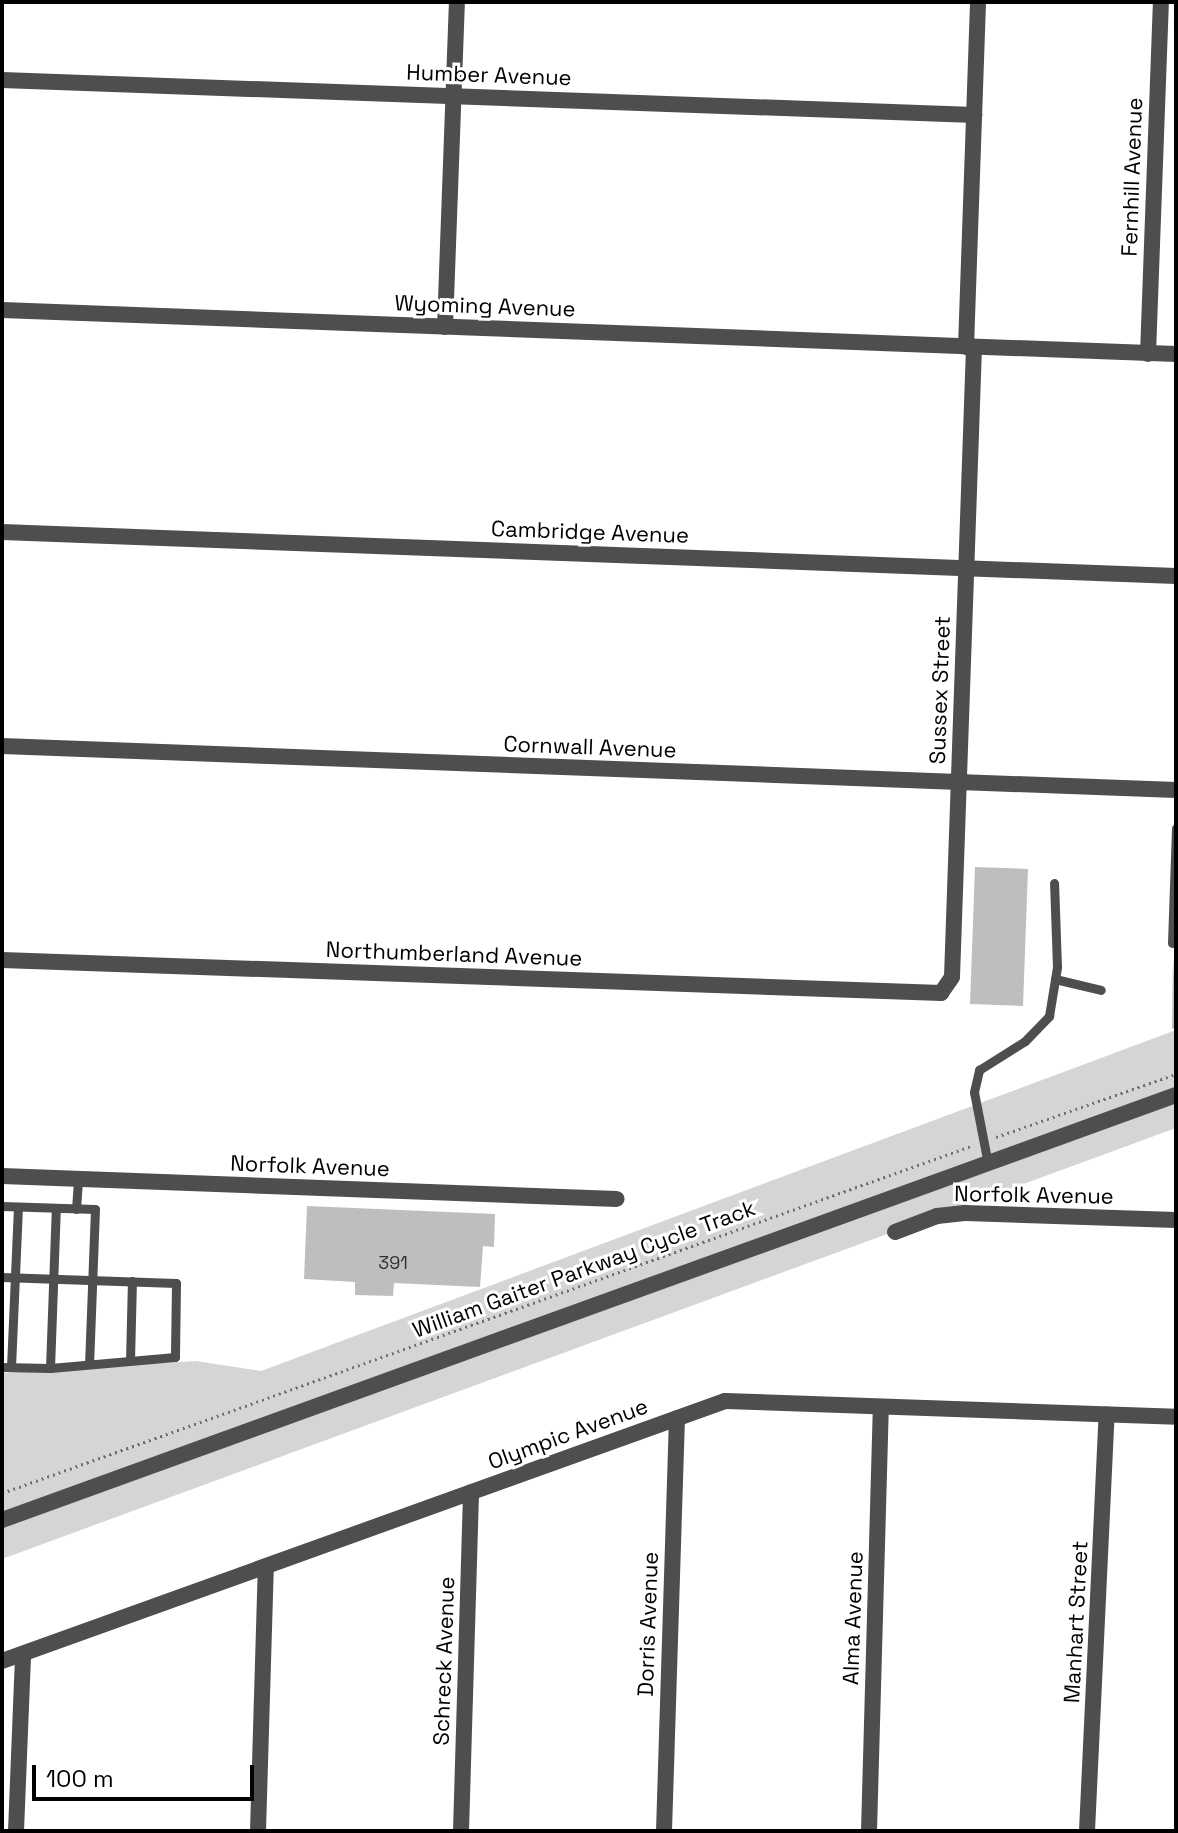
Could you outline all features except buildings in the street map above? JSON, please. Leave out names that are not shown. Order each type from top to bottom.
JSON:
[{"type":"street","points":[[445,327],[457,2]]},
{"type":"street","name":"Sussex Street","points":[[905,994],[935,995],[950,984],[966,568],[978,2]]},
{"type":"street","name":"Fernhill Avenue","points":[[1148,354],[1161,2]]},
{"type":"street","name":"Humber Avenue","points":[[2,80],[974,115]]},
{"type":"street","name":"Wyoming Avenue","points":[[2,310],[1176,354]]},
{"type":"street","name":"Cambridge Avenue","points":[[2,532],[1176,576]]},
{"type":"street","name":"Cornwall Avenue","points":[[2,746],[1176,790]]},
{"type":"street","name":"Northumberland Avenue","points":[[2,960],[905,994]]},
{"type":"street","points":[[2,1520],[1176,1095]]},
{"type":"street","name":"Norfolk Avenue","points":[[2,1176],[617,1199]]},
{"type":"street","name":"Norfolk Avenue","points":[[895,1232],[937,1216],[965,1213],[1176,1220]]},
{"type":"street","name":"Olympic Avenue","points":[[2,1661],[725,1401],[1176,1417]]},
{"type":"street","name":"Alma Avenue","points":[[869,1831],[881,1407]]},
{"type":"street","name":"Manhart Street","points":[[1087,1831],[1107,1414]]},
{"type":"street","name":"Dorris Avenue","points":[[664,1831],[677,1418]]},
{"type":"street","name":"Schreck Avenue","points":[[461,1831],[471,1492]]},
{"type":"street","points":[[258,1831],[266,1567]]},
{"type":"street","points":[[16,1831],[23,1654]]},
{"type":"lane","points":[[1172,943],[1176,828]]},
{"type":"lane","points":[[988,1164],[981,1142],[974,1092],[979,1070],[1025,1041],[1049,1016],[1055,979],[1054,883]]},
{"type":"lane","points":[[1055,979],[1101,990]]},
{"type":"lane","points":[[76,1209],[78,1179]]},
{"type":"lane","points":[[2,1206],[95,1209],[89,1363]]},
{"type":"lane","points":[[2,1277],[15,1277],[54,1279],[132,1281],[176,1283],[175,1357],[50,1368],[7,1367],[15,1277],[18,1207]]},
{"type":"lane","points":[[50,1368],[56,1208]]},
{"type":"lane","points":[[130,1361],[132,1281]]},
{"type":"path","name":"William Gaiter Parkway Cycle Track","points":[[2,1493],[1176,1074]]},
{"type":"shaded area","points":[[1176,1030],[1176,1128],[2,1559],[2,1373],[196,1361],[261,1371]]}]
